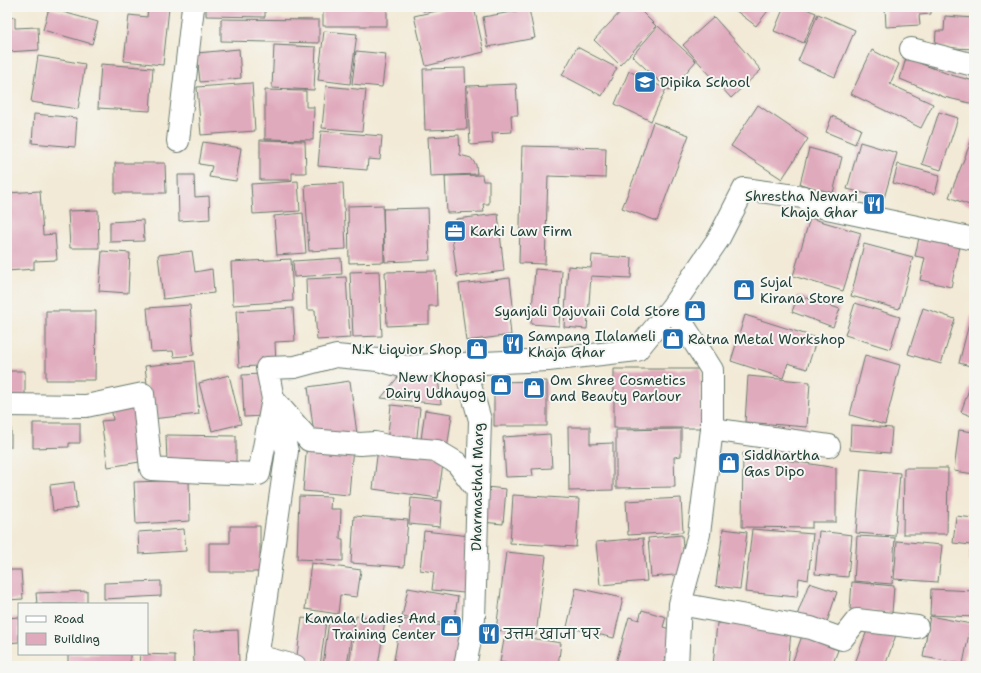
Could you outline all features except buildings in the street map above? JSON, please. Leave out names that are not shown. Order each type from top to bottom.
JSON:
[{"type":"street","points":[[178,141],[192,7]]},
{"type":"street","points":[[911,49],[974,65]]},
{"type":"street","points":[[295,666],[256,661],[288,451],[273,399],[267,368],[295,367],[336,356],[378,360],[406,367],[548,360],[637,350],[672,307],[719,238],[744,188],[803,198],[822,207],[974,239]]},
{"type":"street","points":[[672,307],[712,370],[712,429],[699,534],[680,604],[677,666]]},
{"type":"street","name":"Dharmasthal Marg","points":[[462,364],[468,378],[480,420],[474,619],[465,666]]},
{"type":"street","points":[[7,405],[86,406],[143,394],[151,469],[259,474],[273,399]]},
{"type":"street","points":[[273,399],[309,440],[360,444],[375,443],[390,447],[437,452],[457,462],[478,491]]},
{"type":"street","points":[[712,429],[829,446]]},
{"type":"street","points":[[680,604],[811,628],[842,639],[857,620],[917,627]]},
{"type":"place","name":"Dipika School","points":[[645,82]]},
{"type":"place","name":"Shrestha Newari Khaja Ghar","points":[[874,204]]},
{"type":"place","name":"Karki Law Firm","points":[[455,231]]},
{"type":"place","name":"Sujal Kirana Store","points":[[744,290]]},
{"type":"place","name":"Syanjali Dajuvaii Cold Store","points":[[695,311]]},
{"type":"place","name":"Ratna Metal Workshop","points":[[673,339]]},
{"type":"place","name":"Sampang Ilalameli Khaja Ghar","points":[[513,344]]},
{"type":"place","name":"N.K Liquior Shop","points":[[477,349]]},
{"type":"place","name":"New Khopasi Dairy Udhayog","points":[[501,385]]},
{"type":"place","name":"Om Shree Cosmetics and Beauty Parlour","points":[[534,388]]},
{"type":"place","name":"Siddhartha Gas Dipo","points":[[729,463]]},
{"type":"place","name":"Kamala Ladies And Training Center","points":[[451,626]]},
{"type":"place","name":"उत्तम खाजा घर","points":[[489,634]]}]
